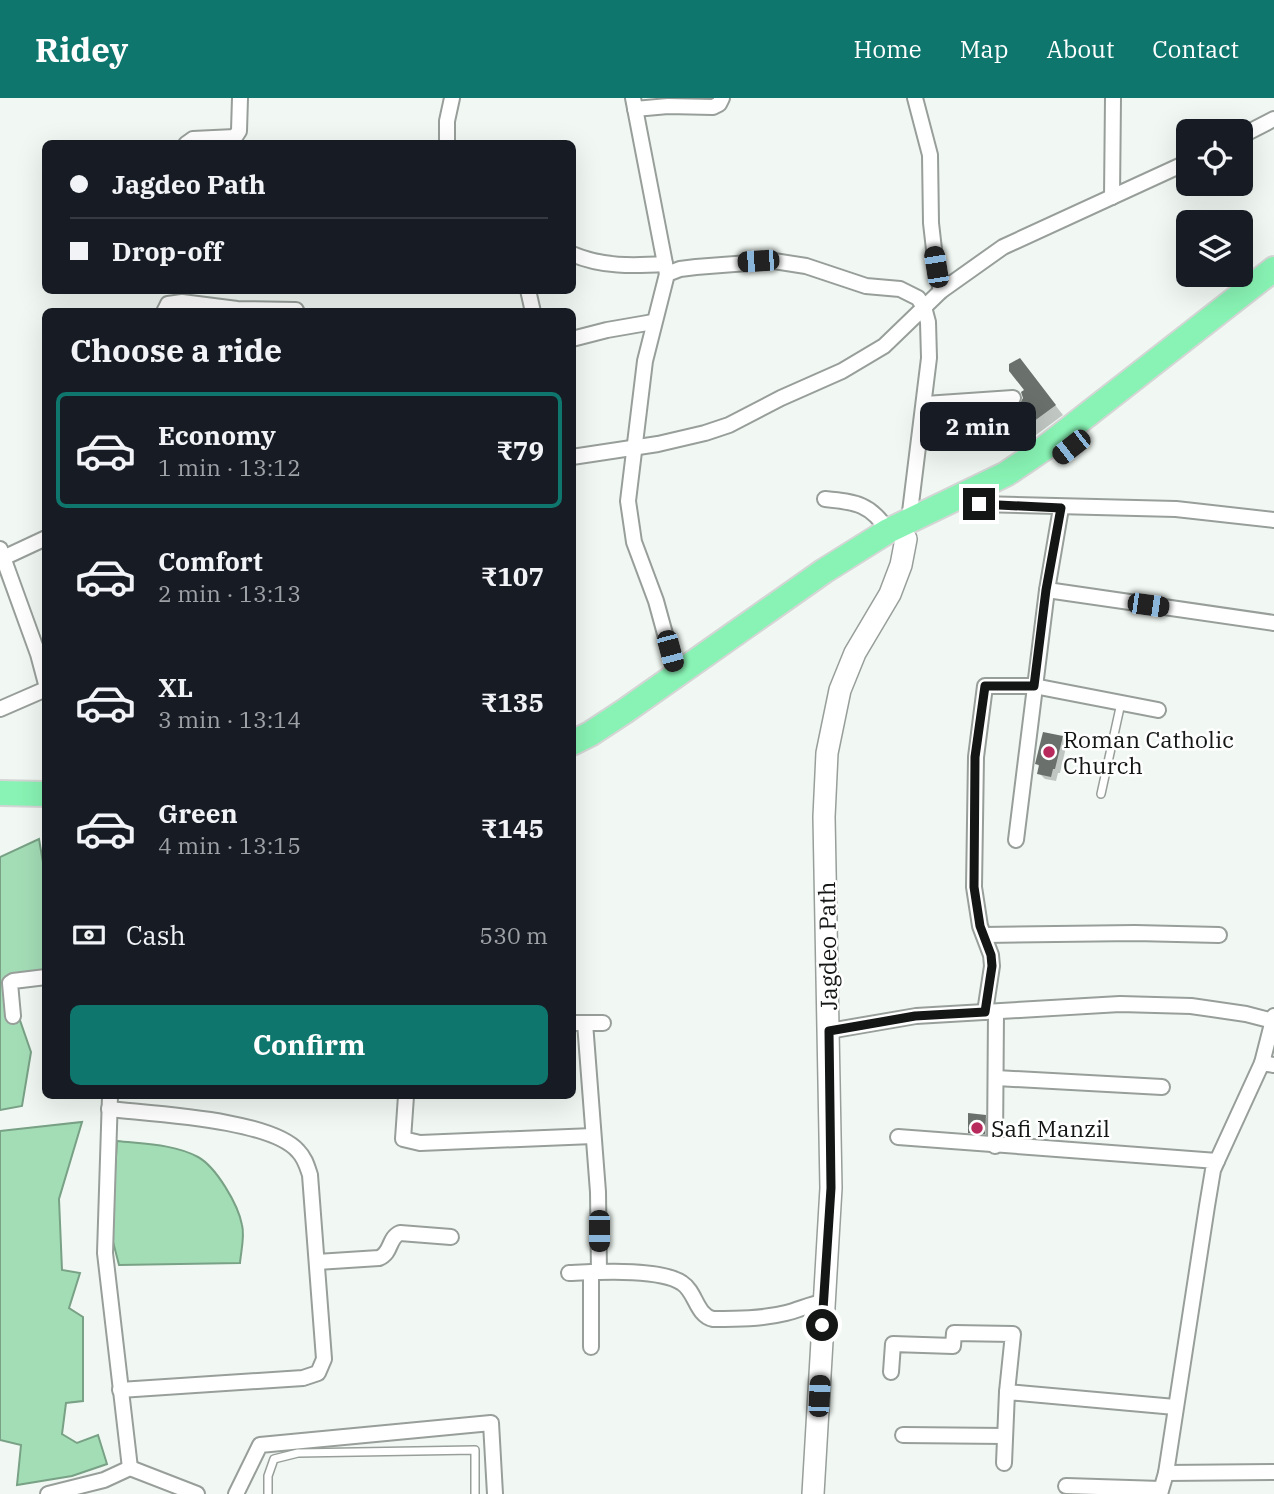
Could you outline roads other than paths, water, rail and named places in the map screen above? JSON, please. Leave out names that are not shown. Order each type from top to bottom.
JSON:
[{"type":"highway","points":[[901,530],[979,504],[1014,487],[1274,269]]},
{"type":"highway","points":[[576,741],[625,711],[676,674],[720,652],[832,584],[901,530],[1083,429],[1274,286]]},
{"type":"highway","points":[[576,758],[598,748],[625,730],[720,652]]},
{"type":"highway","points":[[0,793],[42,794]]},
{"type":"highway","points":[[0,808],[42,808]]},
{"type":"main road","name":"Jagdeo Path","points":[[813,1494],[831,1188],[824,817],[827,753],[839,690],[855,653],[890,594],[901,565],[901,530]]},
{"type":"street","points":[[192,140],[238,139],[240,98]]},
{"type":"street","points":[[447,140],[447,121],[452,98]]},
{"type":"street","points":[[676,674],[656,601],[639,558],[630,525],[629,488],[645,361],[666,269],[634,104],[713,107],[719,104],[722,98]]},
{"type":"street","points":[[915,98],[930,155],[932,242],[941,291]]},
{"type":"street","points":[[1112,197],[1113,98]]},
{"type":"street","points":[[1253,130],[1274,119]]},
{"type":"street","points":[[576,456],[679,440],[729,425],[842,371],[884,346],[941,291],[1003,247],[1176,168]]},
{"type":"street","points":[[576,256],[619,265],[666,269],[758,261],[790,263],[866,286],[900,289],[918,298],[924,307],[930,338],[925,404],[901,530],[868,508],[850,502],[825,499]]},
{"type":"street","points":[[166,308],[168,304],[187,296],[233,308]]},
{"type":"street","points":[[576,338],[653,322]]},
{"type":"street","points":[[925,404],[1013,398]]},
{"type":"street","points":[[979,504],[1176,509],[1274,520]]},
{"type":"street","points":[[1016,840],[1046,590],[1061,508]]},
{"type":"street","points":[[42,539],[2,554],[42,669]]},
{"type":"street","points":[[1046,590],[1274,623]]},
{"type":"street","points":[[995,1146],[996,1078],[990,1012],[992,966],[991,955],[976,911],[974,887],[975,757],[985,686],[1034,686],[1158,710]]},
{"type":"street","points":[[0,709],[42,692]]},
{"type":"street","points":[[984,935],[1219,935]]},
{"type":"street","points":[[13,1016],[10,984],[13,981],[42,977]]},
{"type":"street","points":[[829,1031],[915,1016],[1074,1006],[1157,1004],[1221,1010],[1273,1019],[1268,1064],[1213,1170],[1166,1474],[1161,1491],[1066,1486]]},
{"type":"street","points":[[591,1347],[598,1192],[578,1023],[603,1023]]},
{"type":"street","points":[[996,1078],[1162,1087]]},
{"type":"street","points":[[406,1099],[404,1139],[419,1143],[593,1136]]},
{"type":"street","points":[[120,1390],[283,1381],[318,1373],[324,1359],[310,1175],[306,1161],[297,1149],[271,1134],[110,1102],[105,1253],[120,1390],[130,1468]]},
{"type":"street","points":[[898,1137],[1217,1161]]},
{"type":"street","points":[[317,1262],[379,1258],[387,1254],[394,1237],[400,1233],[451,1237]]},
{"type":"street","points":[[569,1273],[652,1274],[677,1280],[691,1291],[704,1314],[713,1319],[777,1315],[824,1302]]},
{"type":"street","points":[[891,1372],[893,1344],[953,1346],[954,1333],[1013,1334],[1004,1463]]},
{"type":"street","points":[[1007,1392],[1175,1407]]},
{"type":"street","points":[[236,1494],[260,1445],[492,1423],[495,1494]]},
{"type":"street","points":[[903,1435],[1005,1436]]},
{"type":"street","points":[[48,1494],[104,1479],[130,1468],[197,1494]]},
{"type":"street","points":[[1166,1474],[1274,1472]]},
{"type":"lane","points":[[1101,793],[1121,702]]},
{"type":"lane","points":[[268,1494],[268,1476],[274,1460],[298,1453],[475,1450],[475,1494]]},
{"type":"place","name":"Roman Catholic Church","points":[[1049,752]]},
{"type":"place","name":"Safi Manzil","points":[[977,1128]]}]
